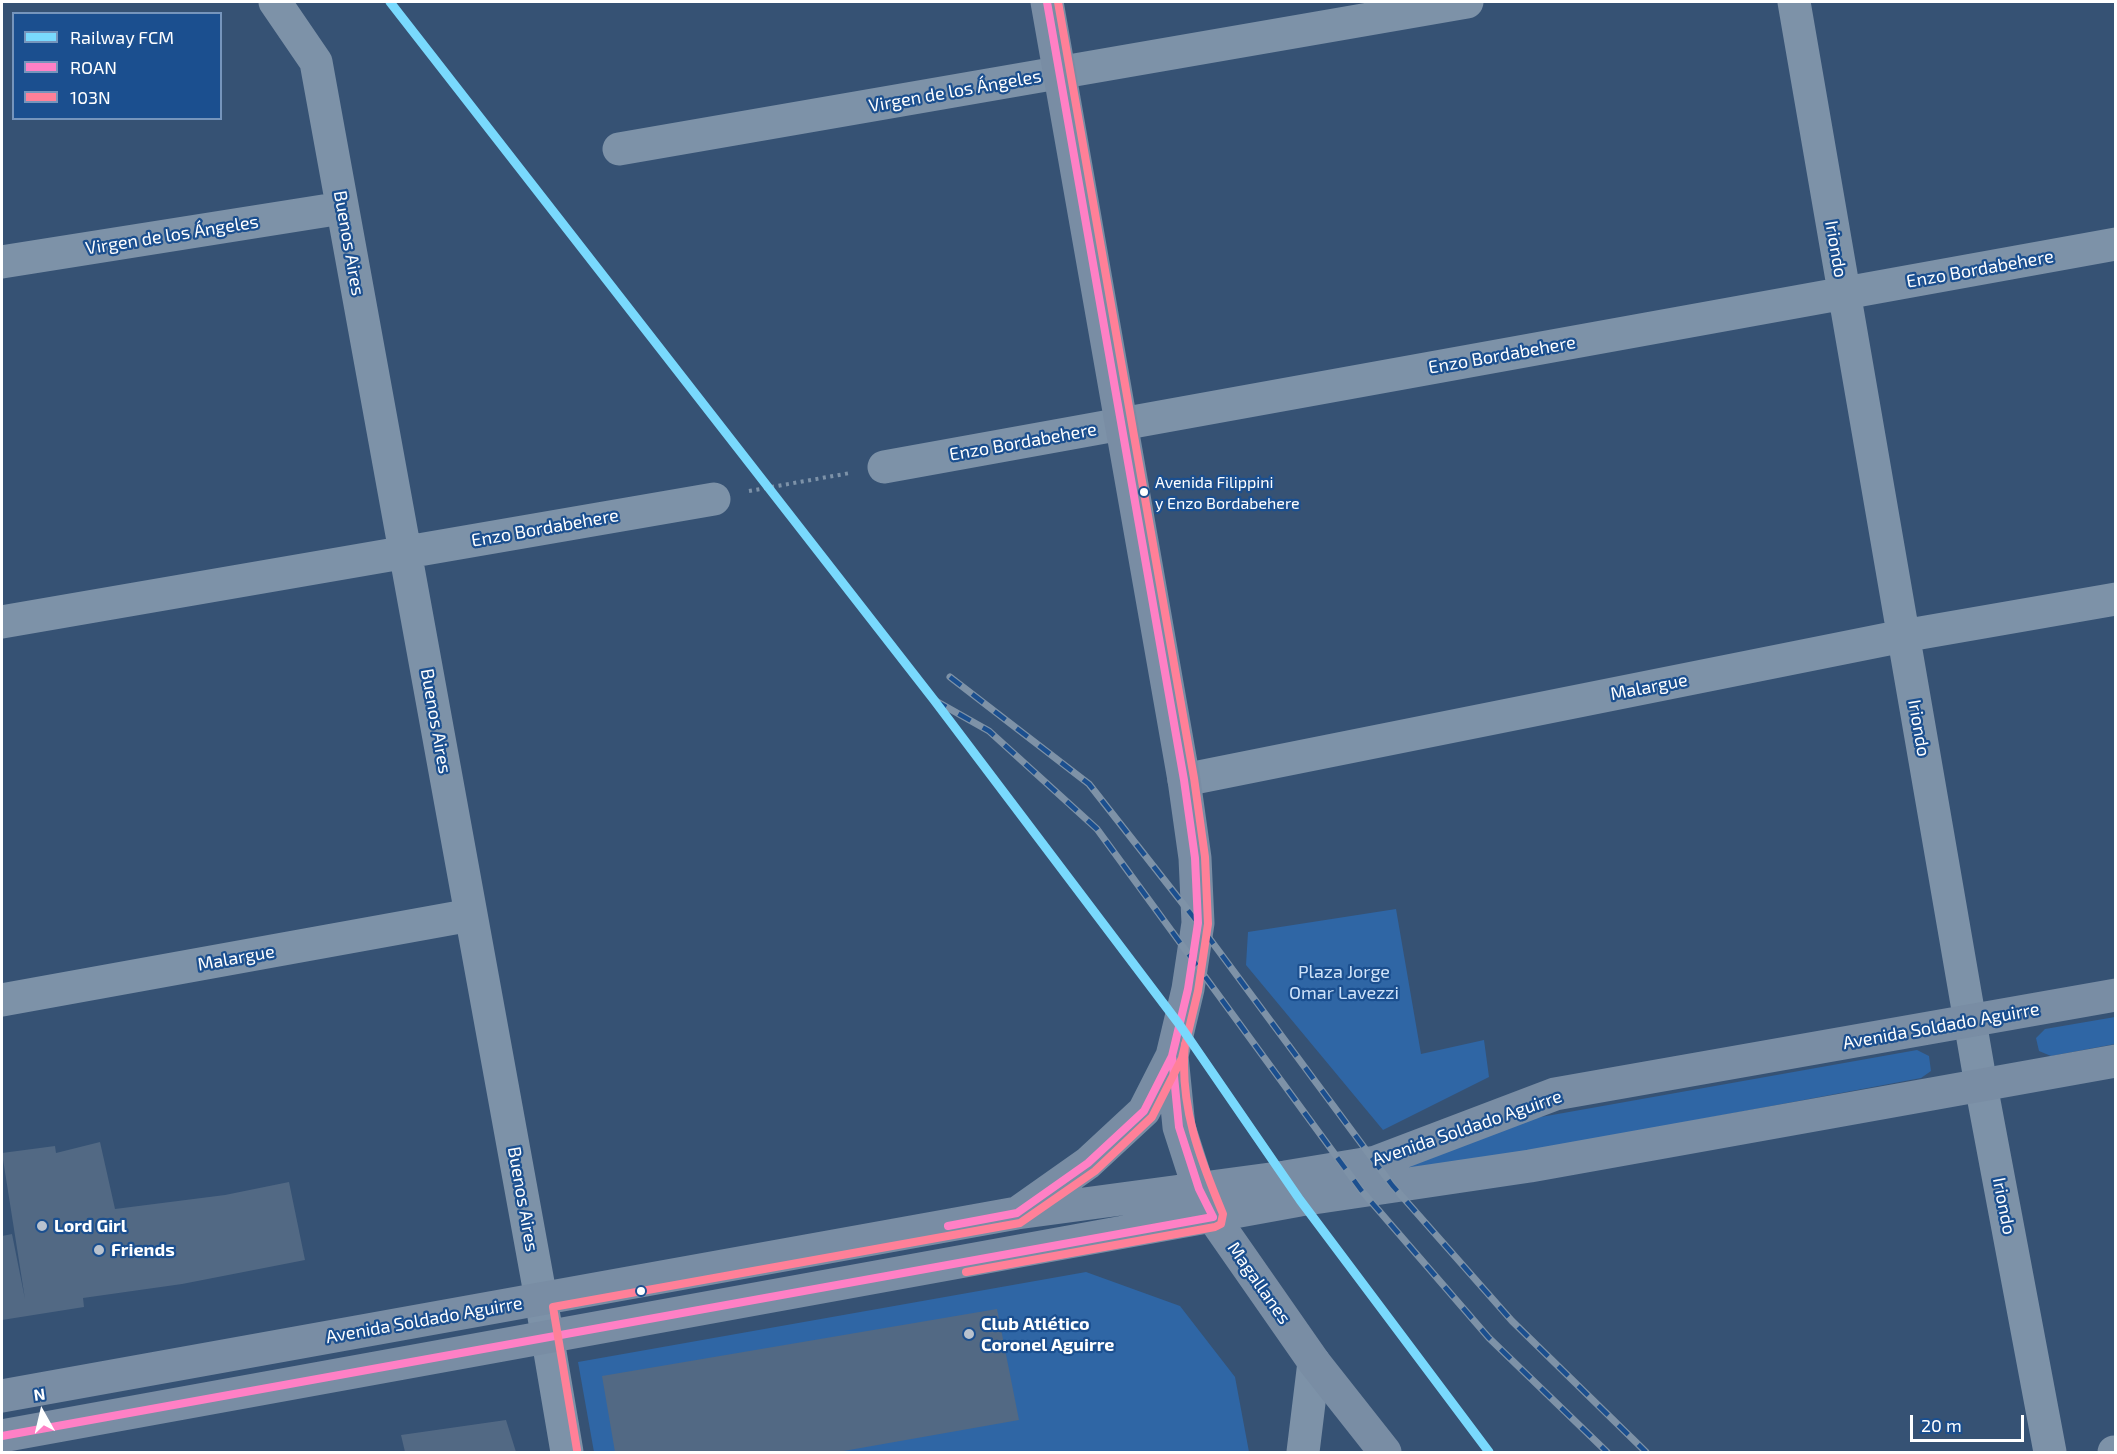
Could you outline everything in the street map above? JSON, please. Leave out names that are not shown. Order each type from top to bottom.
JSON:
[{"type":"main road","points":[[1017,1213],[1088,1163],[1144,1111],[1173,1056],[1188,989],[1198,923],[1195,858],[1184,780],[1047,2]]},
{"type":"main road","name":"Avenida Soldado Aguirre","points":[[2,1436],[548,1337],[1206,1203],[1376,1162],[1555,1094],[2115,995]]},
{"type":"main road","name":"Magallanes","points":[[1173,1056],[1179,1127],[1206,1203],[1314,1362],[1385,1452]]},
{"type":"main road","name":"Avenida Soldado Aguirre","points":[[2,1396],[1017,1213],[1206,1203],[1372,1188],[1542,1164],[2115,1061]]},
{"type":"street","name":"Buenos Aires","points":[[275,2],[316,62],[567,1452]]},
{"type":"street","name":"Virgen de los Ángeles","points":[[619,149],[1467,2]]},
{"type":"street","name":"Iriondo","points":[[1794,2],[1981,1085],[2050,1452]]},
{"type":"street","name":"Virgen de los Ángeles","points":[[2,262],[342,208]]},
{"type":"street","name":"Enzo Bordabehere","points":[[884,467],[2115,244]]},
{"type":"street","name":"Enzo Bordabehere","points":[[2,622],[714,499]]},
{"type":"street","name":"Malargue","points":[[1184,780],[1903,636],[2115,599]]},
{"type":"street","name":"Malargue","points":[[2,1000],[471,915]]},
{"type":"street","points":[[1303,1452],[1314,1362]]},
{"type":"path","points":[[714,499],[884,467]]},
{"type":"green space","name":"Plaza Jorge Omar Lavezzi","points":[[1396,909],[1421,1054],[1484,1040],[1489,1077],[1383,1130],[1246,965],[1248,932]]},
{"type":"green space","points":[[2115,1017],[2115,1044],[2051,1056],[2039,1051],[2036,1038],[2045,1029]]},
{"type":"green space","points":[[1917,1050],[1929,1056],[1931,1071],[1921,1078],[1478,1161],[1406,1170],[1405,1165],[1524,1120]]},
{"type":"green space","name":"Club Atlético Coronel Aguirre","points":[[1086,1272],[1180,1306],[1235,1377],[1249,1452],[594,1452],[578,1362]]},
{"type":"building","points":[[100,1142],[115,1209],[225,1195],[289,1182],[305,1260],[182,1284],[83,1298],[84,1307],[2,1320],[2,1236],[12,1234],[25,1299],[2,1153],[55,1146],[56,1153]]},
{"type":"building","points":[[997,1309],[1019,1420],[838,1452],[615,1452],[602,1376]]},
{"type":"building","points":[[506,1420],[516,1452],[405,1452],[401,1435]]},
{"type":"railway","points":[[950,677],[1089,784],[1198,923],[1392,1185],[1512,1321],[1646,1452]]},
{"type":"railway","points":[[934,700],[989,731],[1097,829],[1361,1190],[1489,1338],[1607,1452]]},
{"type":"rail line","name":"FCM","points":[[390,2],[934,700],[1179,1024],[1300,1200],[1489,1452]]},
{"type":"transit line","name":"ROAN","points":[[2,1436],[1213,1217],[1199,1189],[1179,1127],[1172,1056],[1188,989],[1198,923],[1195,858],[1184,780],[1047,2]]},
{"type":"transit line","name":"103N","points":[[577,1450],[553,1307],[1020,1223],[1095,1171],[1152,1117],[1182,1058],[1198,991],[1208,924],[1205,857],[1194,778],[1058,2]]},
{"type":"transit line","name":"ROAN","points":[[948,1226],[1017,1213],[1088,1163],[1144,1111],[1172,1056],[1176,1040]]},
{"type":"transit line","name":"103N","points":[[966,1272],[1215,1227],[1221,1224],[1223,1214],[1199,1152],[1188,1111],[1184,1067],[1185,1044]]},
{"type":"place","name":"Avenida Filippini y Enzo Bordabehere","points":[[1144,492]]},
{"type":"place","name":"Lord Girl","points":[[42,1226]]},
{"type":"place","name":"Friends","points":[[99,1250]]},
{"type":"place","name":"Club Atlético Coronel Aguirre","points":[[969,1334]]}]
